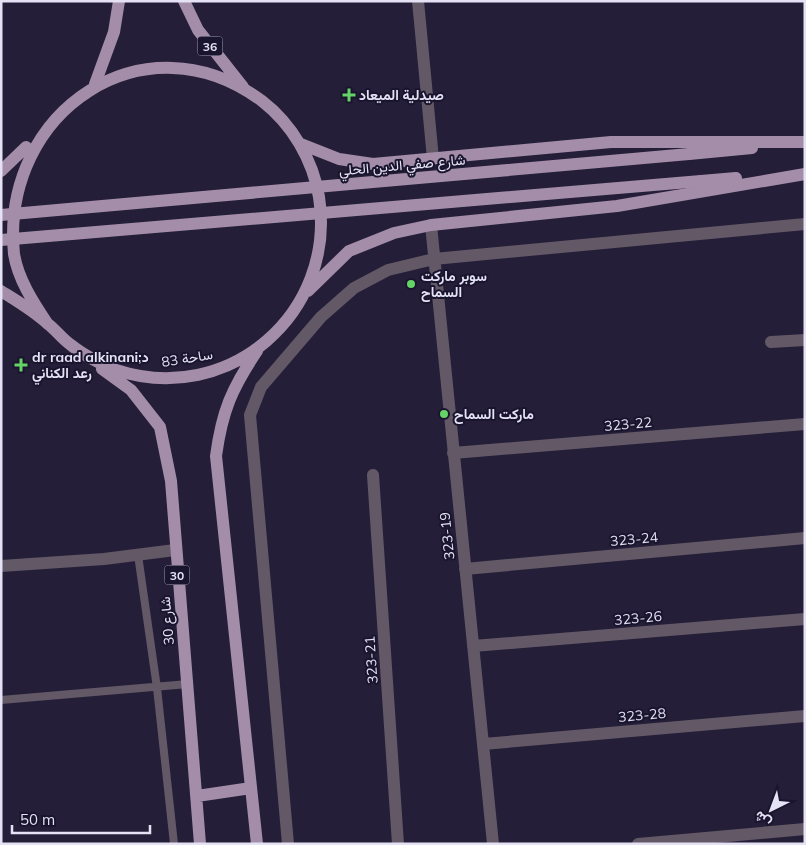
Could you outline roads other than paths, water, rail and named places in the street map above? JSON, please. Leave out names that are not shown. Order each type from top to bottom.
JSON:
[{"type":"main road","points":[[96,84],[114,32],[119,1]]},
{"type":"main road","name":"36","points":[[184,1],[198,30],[243,87]]},
{"type":"main road","name":"ساحة 83","points":[[144,68],[152,68],[195,70],[243,87],[276,112],[301,144],[316,180],[322,218],[319,256],[306,292],[285,324],[257,350],[213,372],[164,379],[115,370],[72,346],[48,323],[28,295],[14,255],[10,213],[19,172],[36,136],[62,106],[96,84],[144,68]]},
{"type":"main road","points":[[1,171],[13,162],[36,136]]},
{"type":"main road","points":[[301,144],[339,159],[373,164],[611,142],[805,143]]},
{"type":"main road","name":"شارع صفي الدين الحلي","points":[[1,215],[805,143]]},
{"type":"main road","points":[[306,292],[349,251],[394,233],[431,225],[617,206],[805,173]]},
{"type":"main road","points":[[1,240],[805,173]]},
{"type":"main road","points":[[1,291],[48,323]]},
{"type":"main road","name":"شارع 30","points":[[72,346],[131,390],[160,427],[171,481],[175,550],[188,684],[200,844]]},
{"type":"main road","points":[[257,350],[235,384],[220,423],[216,456],[257,844]]},
{"type":"main road","points":[[197,796],[251,788]]},
{"type":"street","points":[[418,1],[433,159]]},
{"type":"street","points":[[288,844],[250,415],[261,387],[321,317],[354,288],[388,270],[434,259],[805,224]]},
{"type":"street","name":"323-19","points":[[431,225],[493,844]]},
{"type":"street","points":[[771,342],[805,340]]},
{"type":"street","name":"323-22","points":[[454,454],[805,424]]},
{"type":"street","name":"323-21","points":[[373,474],[398,844]]},
{"type":"street","name":"323-24","points":[[465,569],[805,538]]},
{"type":"street","points":[[1,566],[138,555],[175,550]]},
{"type":"street","name":"323-26","points":[[473,646],[805,619]]},
{"type":"street","name":"323-28","points":[[483,744],[805,716]]},
{"type":"street","points":[[638,844],[800,830],[796,844]]},
{"type":"lane","points":[[138,555],[157,688],[174,844]]},
{"type":"lane","points":[[1,700],[188,684]]},
{"type":"place","name":"صيدلية الميعاد","points":[[349,95]]},
{"type":"place","name":"سوبر ماركت السماح","points":[[411,284]]},
{"type":"place","name":"dr raad alkinani;د رعد الكناني","points":[[21,365]]},
{"type":"place","name":"ماركت السماح","points":[[444,414]]}]
